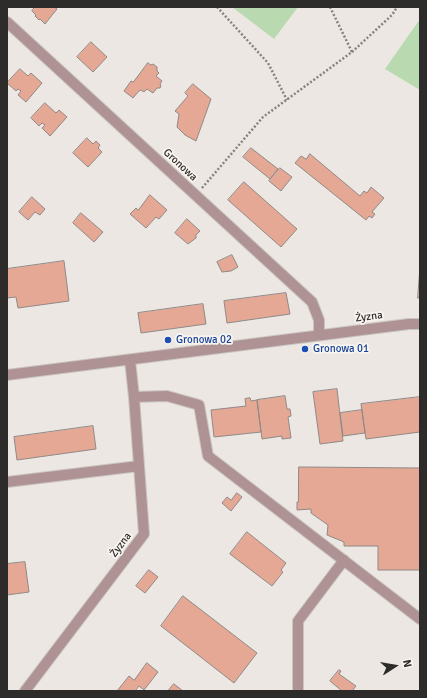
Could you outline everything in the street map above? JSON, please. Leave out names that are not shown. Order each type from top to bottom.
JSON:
[{"type":"street","name":"Gronowa","points":[[7,22],[312,302],[319,320],[319,335]]},
{"type":"street","name":"Żyzna","points":[[7,375],[319,335],[420,324]]},
{"type":"street","name":"Żyzna","points":[[25,691],[144,534],[130,360]]},
{"type":"street","points":[[134,397],[167,396],[199,405],[208,456],[420,619]]},
{"type":"street","points":[[7,482],[139,466]]},
{"type":"street","points":[[298,691],[298,621],[344,560]]},
{"type":"path","points":[[217,7],[268,63],[287,100]]},
{"type":"path","points":[[330,7],[352,52]]},
{"type":"path","points":[[196,196],[263,117],[352,52],[392,15],[398,7]]},
{"type":"green space","points":[[232,7],[298,7],[274,39]]},
{"type":"green space","points":[[420,19],[420,90],[385,69]]},
{"type":"building","points":[[35,7],[54,7],[57,9],[45,24],[35,16],[36,15],[32,11]]},
{"type":"building","points":[[91,42],[107,57],[93,72],[77,57]]},
{"type":"building","points":[[148,63],[157,67],[157,71],[159,73],[156,76],[162,81],[160,84],[161,86],[153,93],[147,89],[144,92],[141,90],[133,98],[124,91]]},
{"type":"building","points":[[20,69],[28,76],[31,73],[42,83],[26,102],[18,95],[21,91],[18,89],[16,91],[7,83]]},
{"type":"building","points":[[193,84],[211,99],[196,141],[185,135],[177,127],[179,114],[175,111],[188,96],[185,93]]},
{"type":"building","points":[[45,103],[56,113],[59,110],[67,117],[50,136],[42,128],[45,125],[42,123],[39,126],[31,118]]},
{"type":"building","points":[[87,138],[93,144],[96,141],[100,145],[98,148],[102,152],[88,167],[73,153]]},
{"type":"building","points":[[251,148],[278,169],[270,179],[243,157]]},
{"type":"building","points":[[310,154],[360,196],[364,191],[367,193],[371,187],[384,198],[372,212],[375,214],[372,218],[369,216],[366,220],[295,163],[301,156],[306,159]]},
{"type":"building","points":[[280,168],[292,177],[281,191],[269,181]]},
{"type":"building","points":[[244,182],[297,229],[281,247],[228,200]]},
{"type":"building","points":[[150,195],[167,210],[159,219],[156,217],[146,228],[130,214],[136,208],[138,210]]},
{"type":"building","points":[[32,197],[45,209],[40,215],[35,212],[28,220],[19,212]]},
{"type":"building","points":[[81,213],[103,232],[94,242],[73,223]]},
{"type":"building","points":[[187,219],[200,231],[196,235],[196,238],[188,244],[175,233]]},
{"type":"building","points":[[232,255],[238,267],[231,271],[222,272],[217,262]]},
{"type":"building","points":[[64,261],[69,301],[18,308],[16,297],[7,298],[7,269]]},
{"type":"building","points":[[420,268],[420,298],[418,298]]},
{"type":"building","points":[[286,293],[290,314],[227,323],[224,301]]},
{"type":"building","points":[[203,304],[206,324],[141,333],[138,313]]},
{"type":"building","points":[[337,389],[343,441],[320,444],[313,392]]},
{"type":"building","points":[[285,396],[287,409],[290,409],[291,416],[288,417],[291,438],[282,439],[282,436],[262,439],[257,400]]},
{"type":"building","points":[[420,397],[420,432],[366,439],[361,404]]},
{"type":"building","points":[[250,398],[251,401],[257,400],[261,432],[214,437],[211,410],[246,406],[245,399]]},
{"type":"building","points":[[362,410],[365,433],[343,436],[340,413]]},
{"type":"building","points":[[93,426],[96,449],[17,460],[14,437]]},
{"type":"building","points":[[299,467],[420,468],[420,570],[378,570],[378,546],[344,546],[344,542],[327,535],[328,525],[311,513],[311,509],[297,510]]},
{"type":"building","points":[[237,493],[242,497],[231,511],[222,503],[227,497],[231,500]]},
{"type":"building","points":[[247,532],[286,563],[281,570],[283,572],[272,586],[230,554]]},
{"type":"building","points":[[25,562],[29,592],[7,595],[7,564]]},
{"type":"building","points":[[149,570],[158,577],[145,593],[136,586]]},
{"type":"building","points":[[183,596],[257,653],[234,683],[161,626]]},
{"type":"building","points":[[147,663],[158,672],[144,690],[139,686],[135,691],[117,691],[129,676],[134,680]]},
{"type":"building","points":[[339,670],[341,671],[339,674],[356,686],[352,691],[342,691],[330,681]]},
{"type":"building","points":[[174,684],[183,691],[168,691]]},
{"type":"place","name":"Gronowa 02","points":[[168,340]]},
{"type":"place","name":"Gronowa 01","points":[[305,349]]}]
